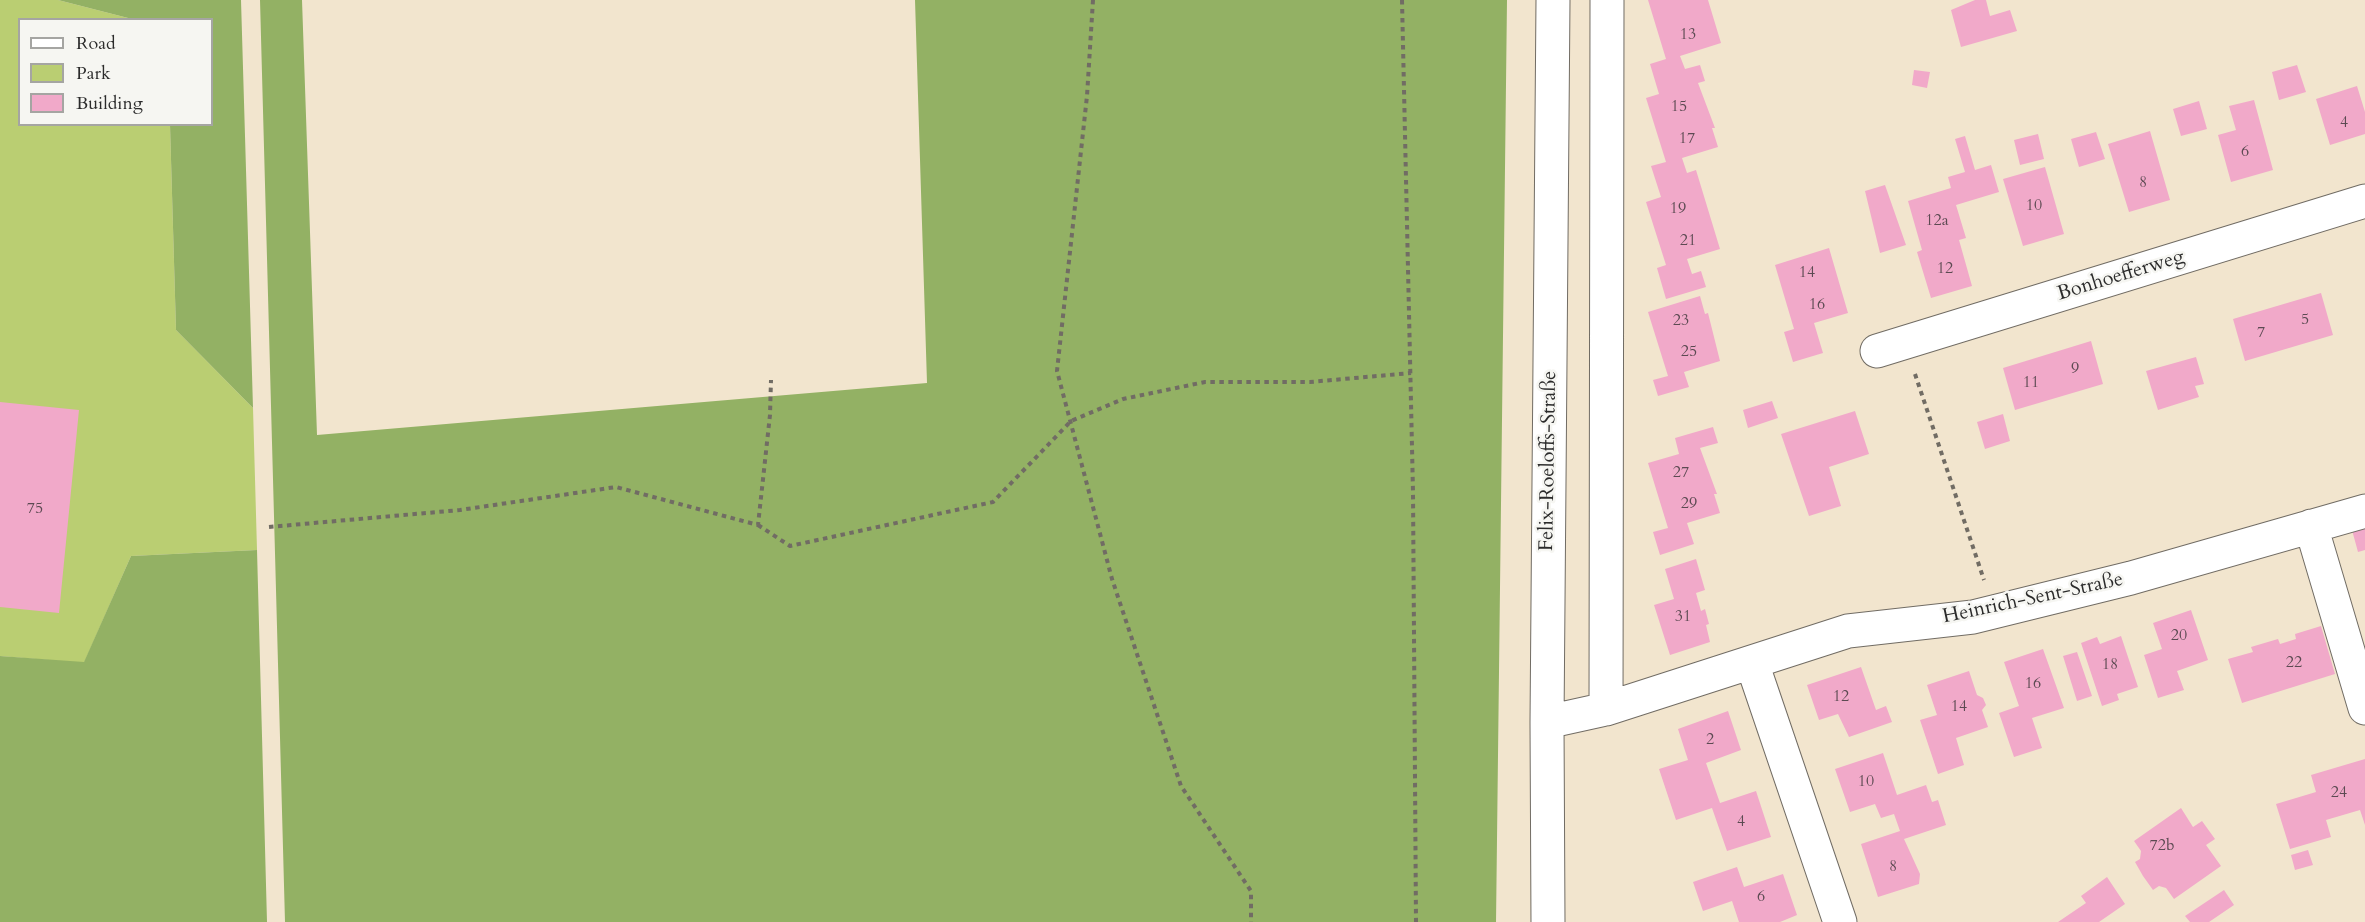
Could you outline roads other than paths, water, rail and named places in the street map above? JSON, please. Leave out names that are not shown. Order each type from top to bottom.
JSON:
[{"type":"street","name":"Felix-Roeloffs-Straße","points":[[1548,922],[1547,722],[1553,0]]},
{"type":"street","points":[[1606,709],[1607,0]]},
{"type":"street","name":"Bonhoefferweg","points":[[1891,347],[2365,201]]},
{"type":"street","name":"Heinrich-Sent-Straße","points":[[1547,722],[1606,709],[1848,631],[1973,617],[2131,578],[2365,511]]},
{"type":"street","points":[[2311,526],[2365,708]]},
{"type":"street","points":[[1752,663],[1840,922]]}]
